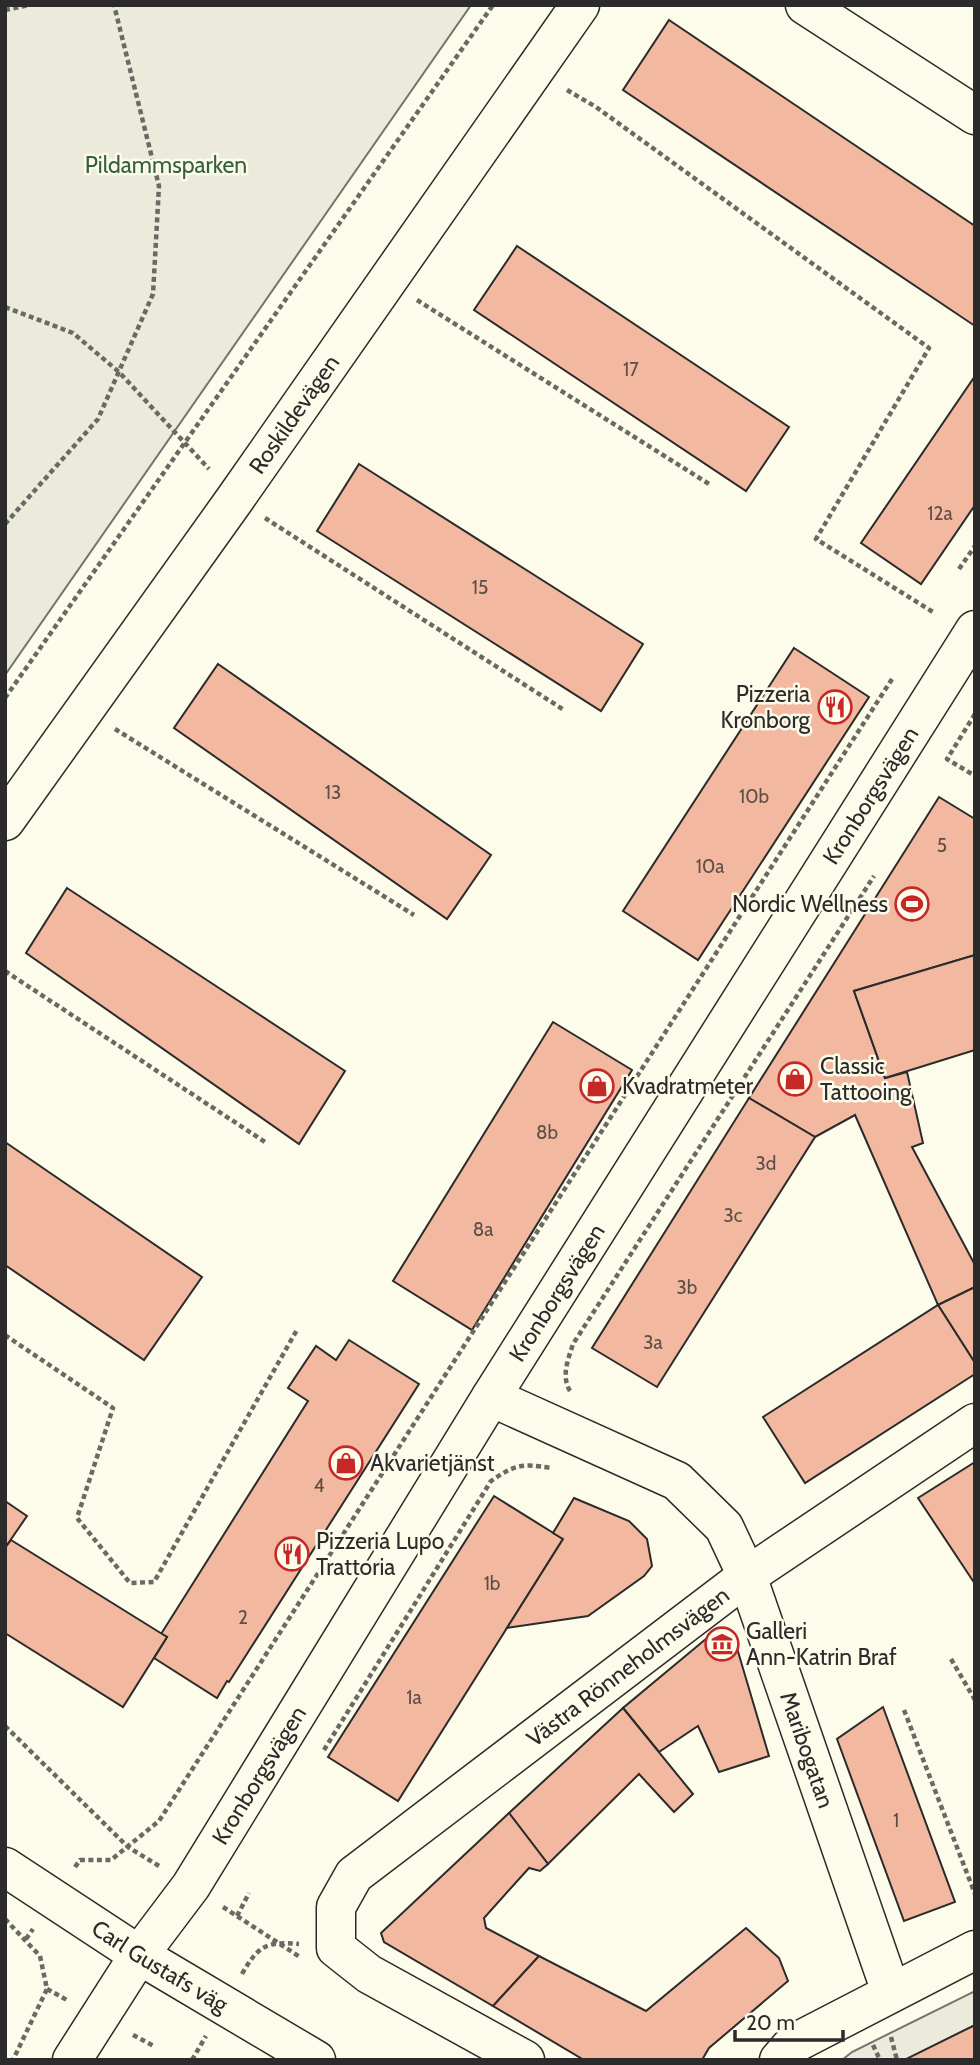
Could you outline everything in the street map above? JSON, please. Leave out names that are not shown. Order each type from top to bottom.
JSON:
[{"type":"street","name":"Roskildevägen","points":[[5,821],[235,499],[580,5]]},
{"type":"street","points":[[806,5],[975,115]]},
{"type":"street","name":"Kronborgsvägen","points":[[72,2060],[139,1955],[191,1886],[491,1398],[975,630]]},
{"type":"street","name":"Maribogatan","points":[[491,1398],[677,1481],[724,1527],[747,1576],[891,1992]]},
{"type":"street","name":"Västra Rönneholmsvägen","points":[[525,2060],[369,1974],[336,1948],[336,1907],[354,1875],[747,1576],[975,1423]]},
{"type":"street","name":"Carl Gustafs väg","points":[[5,1867],[139,1955],[316,2060]]},
{"type":"street","points":[[779,2060],[793,2044],[975,1950]]},
{"type":"path","points":[[5,10],[29,5]]},
{"type":"path","points":[[5,524],[98,418],[153,294],[159,186],[114,5]]},
{"type":"path","points":[[5,698],[493,5]]},
{"type":"path","points":[[596,107],[929,348],[816,539],[933,612]]},
{"type":"path","points":[[387,281],[709,484]]},
{"type":"path","points":[[5,307],[73,333],[118,372],[235,499],[564,710]]},
{"type":"path","points":[[959,569],[975,546]]},
{"type":"path","points":[[26,1939],[80,1860],[111,1860],[159,1821],[892,679]]},
{"type":"path","points":[[85,710],[414,915]]},
{"type":"path","points":[[975,714],[947,760],[975,776]]},
{"type":"path","points":[[574,1399],[566,1384],[566,1368],[573,1344],[874,876]]},
{"type":"path","points":[[5,971],[265,1142]]},
{"type":"path","points":[[5,1335],[113,1408],[77,1518],[130,1583],[154,1582],[298,1328]]},
{"type":"path","points":[[324,1749],[491,1481],[511,1467],[534,1465],[552,1468]]},
{"type":"path","points":[[951,1659],[975,1700]]},
{"type":"path","points":[[904,1710],[975,1894]]},
{"type":"path","points":[[5,1726],[128,1847],[277,1942]]},
{"type":"path","points":[[237,1916],[249,1893]]},
{"type":"path","points":[[5,1919],[40,1956],[47,1989],[13,2060]]},
{"type":"green space","name":"Pildammsparken","points":[[5,5],[471,5],[5,675]]},
{"type":"green space","points":[[975,1991],[975,2025],[906,2060],[842,2060],[852,2052]]},
{"type":"building","points":[[669,20],[975,226],[975,326],[623,90]]},
{"type":"building","points":[[517,246],[789,427],[746,491],[474,310]]},
{"type":"building","points":[[975,376],[975,505],[921,584],[861,543]]},
{"type":"building","points":[[359,464],[643,644],[601,711],[317,531]]},
{"type":"building","points":[[794,648],[869,697],[698,960],[623,911]]},
{"type":"building","points":[[218,664],[491,855],[447,919],[174,728]]},
{"type":"building","points":[[939,797],[975,819],[975,955],[854,991],[885,1078],[907,1072],[923,1143],[912,1147],[975,1265],[975,1287],[938,1305],[855,1115],[815,1137],[749,1098]]},
{"type":"building","points":[[67,888],[345,1071],[299,1144],[26,953]]},
{"type":"building","points":[[975,955],[975,1050],[885,1078],[854,991]]},
{"type":"building","points":[[553,1022],[632,1070],[472,1330],[393,1281]]},
{"type":"building","points":[[749,1098],[815,1137],[657,1387],[592,1348]]},
{"type":"building","points":[[5,1142],[202,1277],[144,1360],[5,1265]]},
{"type":"building","points":[[975,1287],[975,1363],[938,1305]]},
{"type":"building","points":[[938,1305],[975,1363],[975,1374],[805,1483],[763,1417]]},
{"type":"building","points":[[349,1340],[419,1384],[217,1698],[154,1658],[167,1637],[161,1634],[308,1401],[288,1388],[316,1346],[336,1360]]},
{"type":"building","points":[[975,1462],[975,1584],[918,1498]]},
{"type":"building","points":[[494,1496],[563,1539],[398,1801],[328,1757]]},
{"type":"building","points":[[574,1498],[629,1521],[647,1539],[652,1566],[644,1576],[588,1616],[507,1628],[563,1539],[553,1533]]},
{"type":"building","points":[[5,1501],[27,1516],[5,1548]]},
{"type":"building","points":[[11,1540],[167,1637],[123,1707],[5,1633],[5,1548]]},
{"type":"building","points":[[713,1633],[734,1638],[769,1756],[719,1772],[698,1726],[659,1752],[623,1708]]},
{"type":"building","points":[[883,1707],[955,1902],[904,1921],[837,1739]]},
{"type":"building","points":[[623,1708],[693,1794],[674,1812],[639,1774],[548,1864],[509,1813]]},
{"type":"building","points":[[509,1813],[548,1864],[540,1871],[529,1868],[484,1918],[486,1928],[539,1956],[493,2006],[384,1942],[381,1933]]},
{"type":"building","points":[[746,1928],[779,1958],[788,1981],[709,2048],[702,2060],[584,2060],[493,2006],[539,1956],[646,2011]]},
{"type":"building","points":[[975,2025],[975,2060],[906,2060],[906,2059]]},
{"type":"place","name":"Pizzeria Kronborg","points":[[835,707]]},
{"type":"place","name":"Nordic Wellness","points":[[912,904]]},
{"type":"place","name":"Classic Tattooing","points":[[795,1079]]},
{"type":"place","name":"Kvadratmeter","points":[[597,1086]]},
{"type":"place","name":"Akvarietjänst","points":[[346,1463]]},
{"type":"place","name":"Pizzeria Lupo Trattoria","points":[[292,1554]]},
{"type":"place","name":"Galleri Ann-Katrin Braf","points":[[722,1644]]}]
